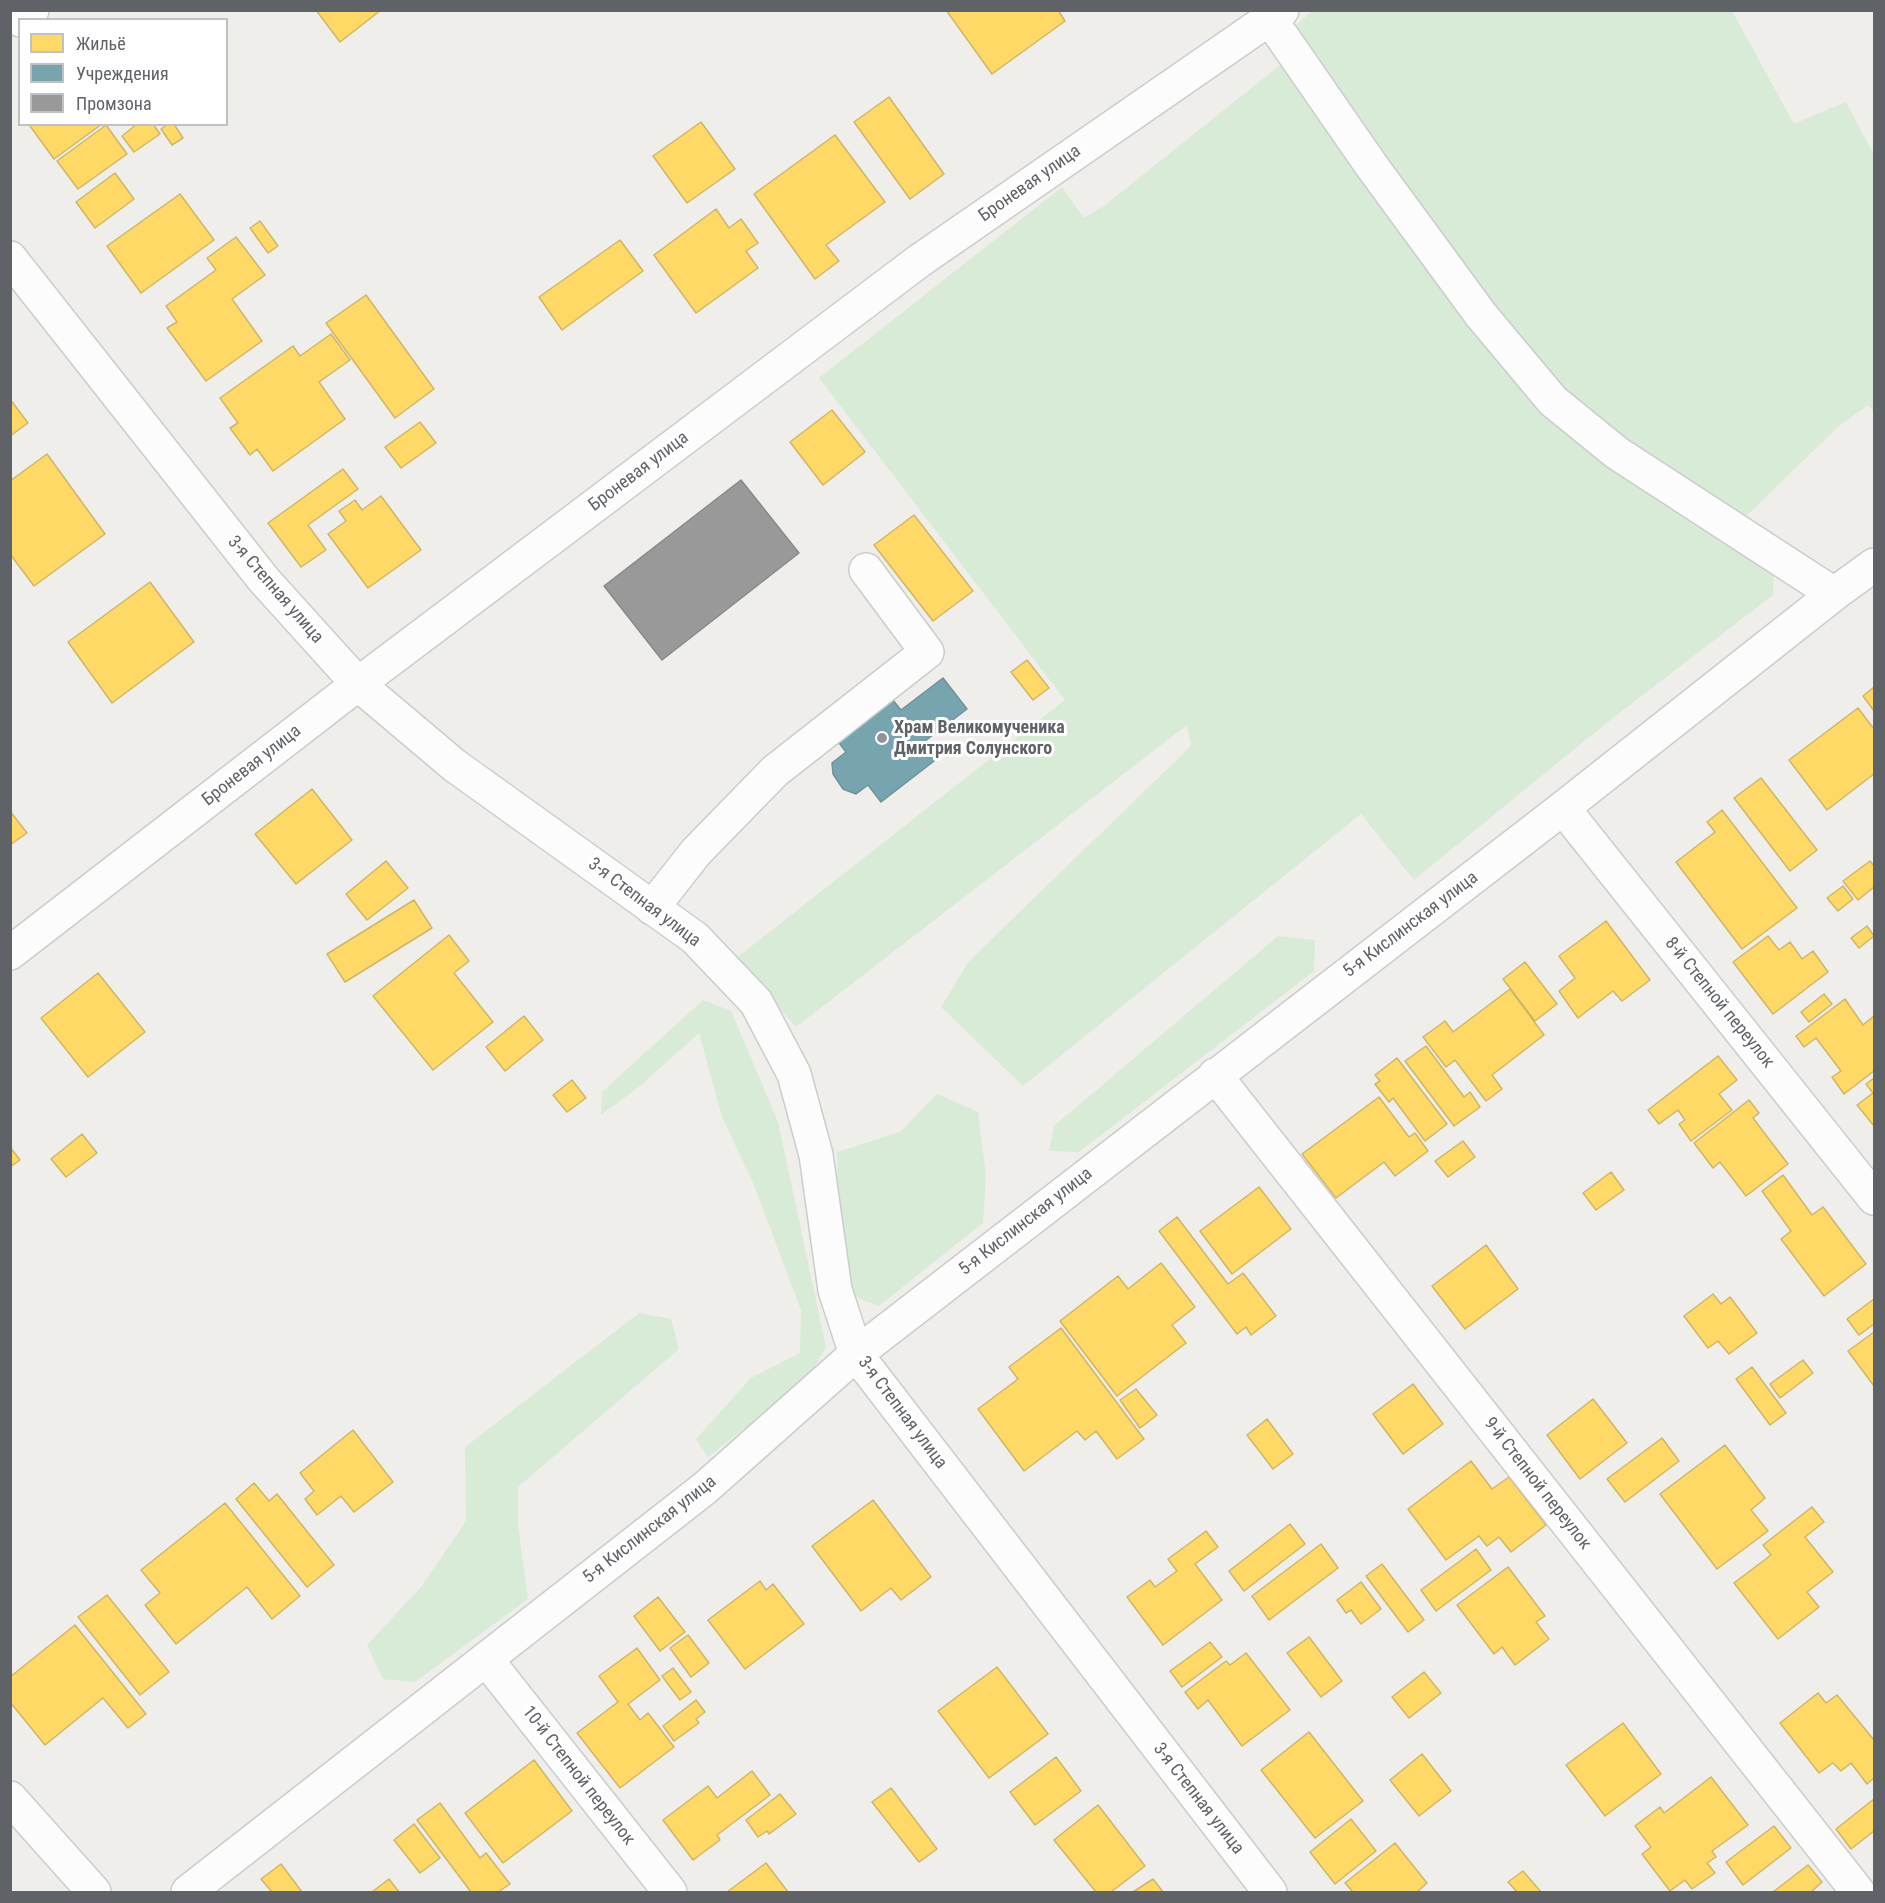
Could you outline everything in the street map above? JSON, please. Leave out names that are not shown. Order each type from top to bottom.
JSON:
[{"type":"street","points":[[1276,15],[1371,165],[1480,315],[1553,401],[1617,453],[1834,594]]},
{"type":"street","name":"Броневая улица","points":[[10,953],[358,684],[919,261],[1276,15]]},
{"type":"street","name":"3-я Степная улица","points":[[10,258],[264,580],[358,684],[453,765],[695,938],[756,1002],[794,1074],[816,1155],[835,1290],[856,1354],[1270,1893]]},
{"type":"street","name":"5-я Кислинская улица","points":[[188,1893],[705,1488],[856,1354],[1563,808],[1834,594],[1875,565]]},
{"type":"street","points":[[652,908],[696,852],[775,771],[927,652],[866,570]]},
{"type":"street","name":"8-й Степной переулок","points":[[1563,808],[1875,1198]]},
{"type":"street","name":"9-й Степной переулок","points":[[1215,1075],[1858,1893]]},
{"type":"street","name":"10-й Степной переулок","points":[[486,1659],[670,1893]]},
{"type":"street","points":[[10,1798],[94,1893]]},
{"type":"green space","points":[[1313,10],[1732,11],[1794,124],[1846,102],[1874,155],[1874,412],[1868,405],[1839,426],[1745,517],[1617,438],[1533,360],[1476,290],[1294,27]]},
{"type":"green space","points":[[1284,62],[1467,318],[1774,572],[1773,595],[1609,721],[1414,880],[1361,814],[1023,1086],[941,1007],[969,961],[1191,746],[1187,725],[796,1027],[735,959],[1065,700],[819,378],[1062,187],[1084,218],[1104,206]]},
{"type":"green space","points":[[1278,936],[1315,940],[1314,971],[1079,1152],[1049,1151],[1054,1126]]},
{"type":"green space","points":[[703,1000],[731,1011],[778,1122],[826,1347],[808,1379],[708,1457],[696,1439],[751,1378],[800,1353],[801,1310],[754,1185],[722,1117],[699,1033],[640,1086],[601,1115],[602,1092]]},
{"type":"green space","points":[[937,1094],[978,1112],[986,1175],[983,1223],[879,1306],[852,1296],[839,1249],[837,1152],[900,1132]]},
{"type":"green space","points":[[639,1313],[671,1319],[679,1349],[518,1487],[518,1525],[528,1599],[415,1682],[383,1679],[367,1645],[421,1587],[466,1521],[465,1447]]},
{"type":"building: Жильё","points":[[316,10],[381,10],[340,42]]},
{"type":"building: Жильё","points":[[946,10],[1058,10],[1065,21],[992,74]]},
{"type":"building: Жильё","points":[[889,97],[944,174],[910,199],[854,122]]},
{"type":"building: Жильё","points":[[701,122],[735,169],[687,203],[653,156]]},
{"type":"building: Жильё","points":[[30,126],[99,126],[54,159]]},
{"type":"building: Жильё","points":[[105,126],[127,154],[78,189],[57,161]]},
{"type":"building: Жильё","points":[[134,126],[154,126],[160,134],[134,152],[122,136]]},
{"type":"building: Жильё","points":[[165,126],[175,126],[183,138],[172,145],[161,129]]},
{"type":"building: Жильё","points":[[835,135],[885,202],[826,245],[839,261],[815,279],[754,194]]},
{"type":"building: Жильё","points":[[115,173],[134,199],[95,228],[76,202]]},
{"type":"building: Жильё","points":[[180,194],[214,240],[141,293],[107,246]]},
{"type":"building: Жильё","points":[[716,209],[729,228],[741,219],[758,243],[746,251],[758,268],[696,313],[654,255]]},
{"type":"building: Жильё","points":[[260,221],[278,246],[268,253],[250,228]]},
{"type":"building: Жильё","points":[[236,237],[265,275],[232,299],[262,341],[206,381],[167,328],[177,322],[166,306],[216,270],[207,258]]},
{"type":"building: Жильё","points":[[620,240],[643,271],[562,330],[539,297]]},
{"type":"building: Жильё","points":[[366,295],[434,389],[395,418],[326,323]]},
{"type":"building: Жильё","points":[[331,334],[350,360],[319,382],[345,419],[273,471],[257,449],[250,455],[230,428],[238,423],[220,398],[293,346],[300,356]]},
{"type":"building: Жильё","points":[[10,399],[28,423],[10,436]]},
{"type":"building: Жильё","points":[[832,410],[865,452],[823,485],[790,442]]},
{"type":"building: Жильё","points":[[420,422],[436,443],[401,468],[385,447]]},
{"type":"building: Жильё","points":[[47,454],[105,534],[34,586],[10,554],[10,481]]},
{"type":"building: Жильё","points":[[343,469],[358,489],[308,525],[326,550],[301,567],[268,523]]},
{"type":"building: Жильё","points":[[381,496],[421,550],[368,588],[328,534],[346,521],[339,511],[355,500],[362,510]]},
{"type":"building: Жильё","points":[[914,515],[973,591],[933,621],[874,545]]},
{"type":"building: Жильё","points":[[150,582],[194,642],[112,703],[68,642]]},
{"type":"building: Жильё","points":[[1027,660],[1049,688],[1033,700],[1011,672]]},
{"type":"building: Жильё","points":[[1874,687],[1874,711],[1863,696]]},
{"type":"building: Жильё","points":[[1858,708],[1874,729],[1874,774],[1827,810],[1789,760]]},
{"type":"building: Жильё","points":[[1761,778],[1817,850],[1790,871],[1734,798]]},
{"type":"building: Жильё","points":[[312,789],[352,840],[296,884],[255,834]]},
{"type":"building: Жильё","points":[[1722,810],[1797,908],[1742,949],[1676,862],[1715,832],[1707,822]]},
{"type":"building: Жильё","points":[[10,811],[27,833],[10,845]]},
{"type":"building: Жильё","points":[[386,861],[408,888],[367,920],[346,894]]},
{"type":"building: Жильё","points":[[1870,861],[1874,866],[1874,887],[1858,900],[1843,881]]},
{"type":"building: Жильё","points":[[1843,886],[1853,899],[1838,911],[1827,898]]},
{"type":"building: Жильё","points":[[414,900],[432,928],[345,982],[327,954]]},
{"type":"building: Жильё","points":[[1606,921],[1650,980],[1622,1001],[1613,991],[1578,1018],[1559,991],[1575,978],[1559,956]]},
{"type":"building: Жильё","points":[[1867,926],[1874,936],[1859,948],[1851,938]]},
{"type":"building: Жильё","points":[[449,935],[469,961],[454,973],[493,1022],[433,1070],[373,996]]},
{"type":"building: Жильё","points":[[1768,936],[1779,950],[1790,942],[1802,959],[1813,951],[1828,972],[1773,1014],[1733,962]]},
{"type":"building: Жильё","points":[[1525,962],[1557,1004],[1535,1021],[1503,979]]},
{"type":"building: Жильё","points":[[98,973],[145,1032],[88,1077],[41,1018]]},
{"type":"building: Жильё","points":[[1510,989],[1544,1035],[1492,1075],[1502,1089],[1486,1101],[1455,1060],[1446,1067],[1423,1037],[1445,1021],[1453,1032]]},
{"type":"building: Жильё","points":[[1824,994],[1832,1004],[1809,1022],[1801,1012]]},
{"type":"building: Жильё","points":[[1845,999],[1863,1025],[1874,1016],[1874,1071],[1844,1094],[1832,1077],[1841,1071],[1816,1038],[1804,1047],[1796,1036]]},
{"type":"building: Жильё","points":[[524,1016],[543,1040],[505,1071],[486,1047]]},
{"type":"building: Жильё","points":[[1426,1046],[1464,1097],[1470,1092],[1480,1107],[1454,1126],[1405,1061]]},
{"type":"building: Жильё","points":[[1718,1056],[1737,1080],[1719,1094],[1732,1110],[1691,1141],[1679,1124],[1685,1120],[1678,1110],[1659,1124],[1648,1110]]},
{"type":"building: Жильё","points":[[1397,1058],[1447,1124],[1425,1141],[1393,1098],[1389,1102],[1375,1084],[1380,1081],[1375,1075]]},
{"type":"building: Жильё","points":[[1874,1078],[1874,1126],[1857,1105],[1873,1093],[1866,1084]]},
{"type":"building: Жильё","points":[[572,1080],[586,1098],[567,1112],[553,1095]]},
{"type":"building: Жильё","points":[[1379,1097],[1409,1137],[1415,1133],[1428,1151],[1395,1176],[1384,1162],[1336,1198],[1302,1154]]},
{"type":"building: Жильё","points":[[1749,1100],[1759,1113],[1753,1118],[1788,1164],[1746,1196],[1720,1162],[1713,1168],[1694,1143]]},
{"type":"building: Жильё","points":[[82,1134],[97,1153],[66,1177],[51,1159]]},
{"type":"building: Жильё","points":[[1463,1141],[1475,1157],[1448,1177],[1435,1161]]},
{"type":"building: Жильё","points":[[10,1147],[20,1160],[10,1167]]},
{"type":"building: Жильё","points":[[1611,1172],[1624,1190],[1596,1210],[1583,1193]]},
{"type":"building: Жильё","points":[[1783,1175],[1812,1215],[1823,1207],[1866,1264],[1824,1296],[1781,1239],[1791,1231],[1762,1191]]},
{"type":"building: Жильё","points":[[1259,1187],[1291,1229],[1232,1274],[1200,1231]]},
{"type":"building: Жильё","points":[[1177,1217],[1228,1284],[1243,1273],[1276,1316],[1251,1335],[1246,1327],[1237,1334],[1159,1231]]},
{"type":"building: Жильё","points":[[1486,1245],[1518,1289],[1465,1329],[1432,1286]]},
{"type":"building: Жильё","points":[[1161,1263],[1195,1307],[1172,1325],[1186,1343],[1117,1396],[1060,1321],[1118,1276],[1128,1289]]},
{"type":"building: Жильё","points":[[1713,1294],[1721,1304],[1730,1297],[1757,1333],[1729,1354],[1718,1341],[1708,1348],[1684,1316]]},
{"type":"building: Жильё","points":[[1874,1299],[1874,1324],[1859,1335],[1847,1319]]},
{"type":"building: Жильё","points":[[1061,1328],[1144,1439],[1117,1459],[1096,1431],[1085,1440],[1077,1431],[1024,1471],[978,1409],[1018,1379],[1009,1367]]},
{"type":"building: Жильё","points":[[1874,1332],[1874,1386],[1848,1351]]},
{"type":"building: Жильё","points":[[1803,1360],[1813,1373],[1780,1398],[1770,1384]]},
{"type":"building: Жильё","points":[[1752,1367],[1786,1413],[1770,1425],[1736,1379]]},
{"type":"building: Жильё","points":[[1413,1384],[1443,1424],[1403,1454],[1373,1414]]},
{"type":"building: Жильё","points":[[1136,1389],[1157,1415],[1140,1428],[1120,1400]]},
{"type":"building: Жильё","points":[[1593,1399],[1627,1443],[1580,1479],[1547,1435]]},
{"type":"building: Жильё","points":[[1267,1419],[1293,1454],[1273,1469],[1247,1435]]},
{"type":"building: Жильё","points":[[353,1430],[393,1482],[354,1512],[341,1496],[317,1515],[305,1499],[314,1491],[300,1473]]},
{"type":"building: Жильё","points":[[1662,1438],[1679,1461],[1625,1502],[1607,1479]]},
{"type":"building: Жильё","points":[[1725,1445],[1765,1498],[1751,1510],[1768,1531],[1717,1569],[1660,1494]]},
{"type":"building: Жильё","points":[[1471,1461],[1492,1489],[1509,1477],[1546,1525],[1511,1552],[1499,1537],[1487,1546],[1479,1536],[1446,1560],[1408,1509]]},
{"type":"building: Жильё","points":[[254,1483],[269,1501],[277,1494],[334,1565],[307,1587],[236,1499]]},
{"type":"building: Жильё","points":[[873,1500],[931,1577],[901,1600],[891,1588],[861,1611],[812,1546]]},
{"type":"building: Жильё","points":[[225,1503],[300,1596],[272,1619],[247,1587],[176,1644],[145,1605],[160,1593],[141,1570]]},
{"type":"building: Жильё","points":[[1812,1507],[1824,1522],[1805,1537],[1833,1572],[1807,1592],[1819,1607],[1778,1639],[1734,1583],[1771,1555],[1763,1545]]},
{"type":"building: Жильё","points":[[1290,1524],[1305,1544],[1244,1591],[1229,1571]]},
{"type":"building: Жильё","points":[[1206,1531],[1218,1547],[1195,1564],[1222,1600],[1163,1645],[1127,1597],[1150,1580],[1155,1587],[1177,1571],[1168,1559]]},
{"type":"building: Жильё","points":[[1321,1544],[1338,1568],[1269,1620],[1252,1596]]},
{"type":"building: Жильё","points":[[1476,1549],[1491,1570],[1436,1611],[1421,1590]]},
{"type":"building: Жильё","points":[[1382,1564],[1424,1620],[1408,1632],[1366,1576]]},
{"type":"building: Жильё","points":[[1508,1567],[1545,1616],[1536,1622],[1549,1639],[1515,1665],[1502,1647],[1494,1654],[1457,1605]]},
{"type":"building: Жильё","points":[[760,1581],[766,1590],[773,1584],[804,1624],[745,1669],[708,1620]]},
{"type":"building: Жильё","points":[[1361,1582],[1381,1609],[1361,1624],[1351,1610],[1346,1613],[1337,1600]]},
{"type":"building: Жильё","points":[[107,1595],[169,1672],[140,1695],[78,1617]]},
{"type":"building: Жильё","points":[[658,1597],[685,1632],[660,1651],[634,1616]]},
{"type":"building: Жильё","points":[[75,1625],[146,1714],[128,1728],[103,1698],[45,1745],[10,1702],[10,1677]]},
{"type":"building: Жильё","points":[[688,1635],[709,1663],[691,1677],[670,1648]]},
{"type":"building: Жильё","points":[[1309,1637],[1342,1681],[1321,1697],[1287,1653]]},
{"type":"building: Жильё","points":[[1210,1642],[1222,1657],[1182,1687],[1170,1671]]},
{"type":"building: Жильё","points":[[637,1648],[660,1680],[628,1704],[640,1720],[648,1713],[674,1747],[620,1788],[577,1733],[618,1702],[599,1676]]},
{"type":"building: Жильё","points":[[1246,1653],[1290,1710],[1242,1746],[1208,1700],[1198,1709],[1185,1692],[1226,1661],[1230,1665]]},
{"type":"building: Жильё","points":[[997,1667],[1048,1734],[989,1778],[938,1711]]},
{"type":"building: Жильё","points":[[673,1668],[691,1692],[680,1700],[662,1676]]},
{"type":"building: Жильё","points":[[1424,1672],[1441,1693],[1409,1718],[1392,1697]]},
{"type":"building: Жильё","points":[[1818,1693],[1826,1703],[1837,1695],[1874,1740],[1874,1778],[1867,1784],[1851,1763],[1841,1771],[1833,1763],[1819,1773],[1780,1723]]},
{"type":"building: Жильё","points":[[696,1700],[705,1712],[696,1719],[699,1723],[674,1741],[663,1726]]},
{"type":"building: Жильё","points":[[1623,1723],[1661,1774],[1605,1816],[1566,1765]]},
{"type":"building: Жильё","points":[[1309,1732],[1363,1801],[1315,1838],[1261,1770]]},
{"type":"building: Жильё","points":[[1422,1754],[1451,1791],[1419,1816],[1390,1780]]},
{"type":"building: Жильё","points":[[1056,1757],[1081,1791],[1035,1825],[1010,1792]]},
{"type":"building: Жильё","points":[[534,1760],[572,1811],[503,1863],[465,1813]]},
{"type":"building: Жильё","points":[[752,1771],[770,1795],[717,1835],[720,1840],[693,1860],[663,1820],[708,1786],[717,1798]]},
{"type":"building: Жильё","points":[[1711,1777],[1748,1825],[1712,1851],[1716,1857],[1707,1863],[1715,1873],[1692,1889],[1685,1880],[1670,1891],[1642,1854],[1651,1847],[1635,1826],[1660,1807],[1664,1813]]},
{"type":"building: Жильё","points":[[891,1788],[937,1849],[919,1862],[872,1802]]},
{"type":"building: Жильё","points":[[780,1794],[796,1814],[769,1834],[767,1831],[758,1837],[746,1820]]},
{"type":"building: Жильё","points":[[1874,1799],[1874,1831],[1851,1849],[1836,1829]]},
{"type":"building: Жильё","points":[[440,1803],[480,1858],[486,1853],[510,1884],[498,1892],[471,1892],[417,1820]]},
{"type":"building: Жильё","points":[[1098,1805],[1145,1866],[1111,1892],[1096,1892],[1054,1840]]},
{"type":"building: Жильё","points":[[1351,1819],[1376,1851],[1335,1884],[1310,1852]]},
{"type":"building: Жильё","points":[[414,1824],[440,1858],[420,1873],[394,1840]]},
{"type":"building: Жильё","points":[[1774,1826],[1791,1848],[1743,1885],[1726,1862]]},
{"type":"building: Жильё","points":[[1395,1843],[1427,1883],[1417,1892],[1353,1892],[1345,1883]]},
{"type":"building: Жильё","points":[[766,1863],[788,1892],[727,1892]]},
{"type":"building: Жильё","points":[[281,1864],[302,1892],[272,1892],[261,1879]]},
{"type":"building: Жильё","points":[[1808,1865],[1822,1882],[1811,1892],[1773,1892]]},
{"type":"building: Жильё","points":[[1523,1871],[1541,1892],[1517,1892],[1508,1882]]},
{"type":"building: Жильё","points":[[389,1879],[399,1892],[372,1892]]},
{"type":"building: Жильё","points":[[1153,1879],[1163,1892],[1133,1892]]},
{"type":"building: Учреждения","name":"Храм Великомученика Дмитрия Солунского","points":[[943,678],[967,709],[925,741],[938,758],[881,802],[868,785],[856,794],[843,789],[833,774],[832,763],[846,752],[833,735],[888,694],[901,710]]},
{"type":"building: Промзона","points":[[741,480],[799,553],[662,660],[604,586]]},
{"type":"place","name":"Храм Великомученика Дмитрия Солунского","points":[[882,738]]}]
